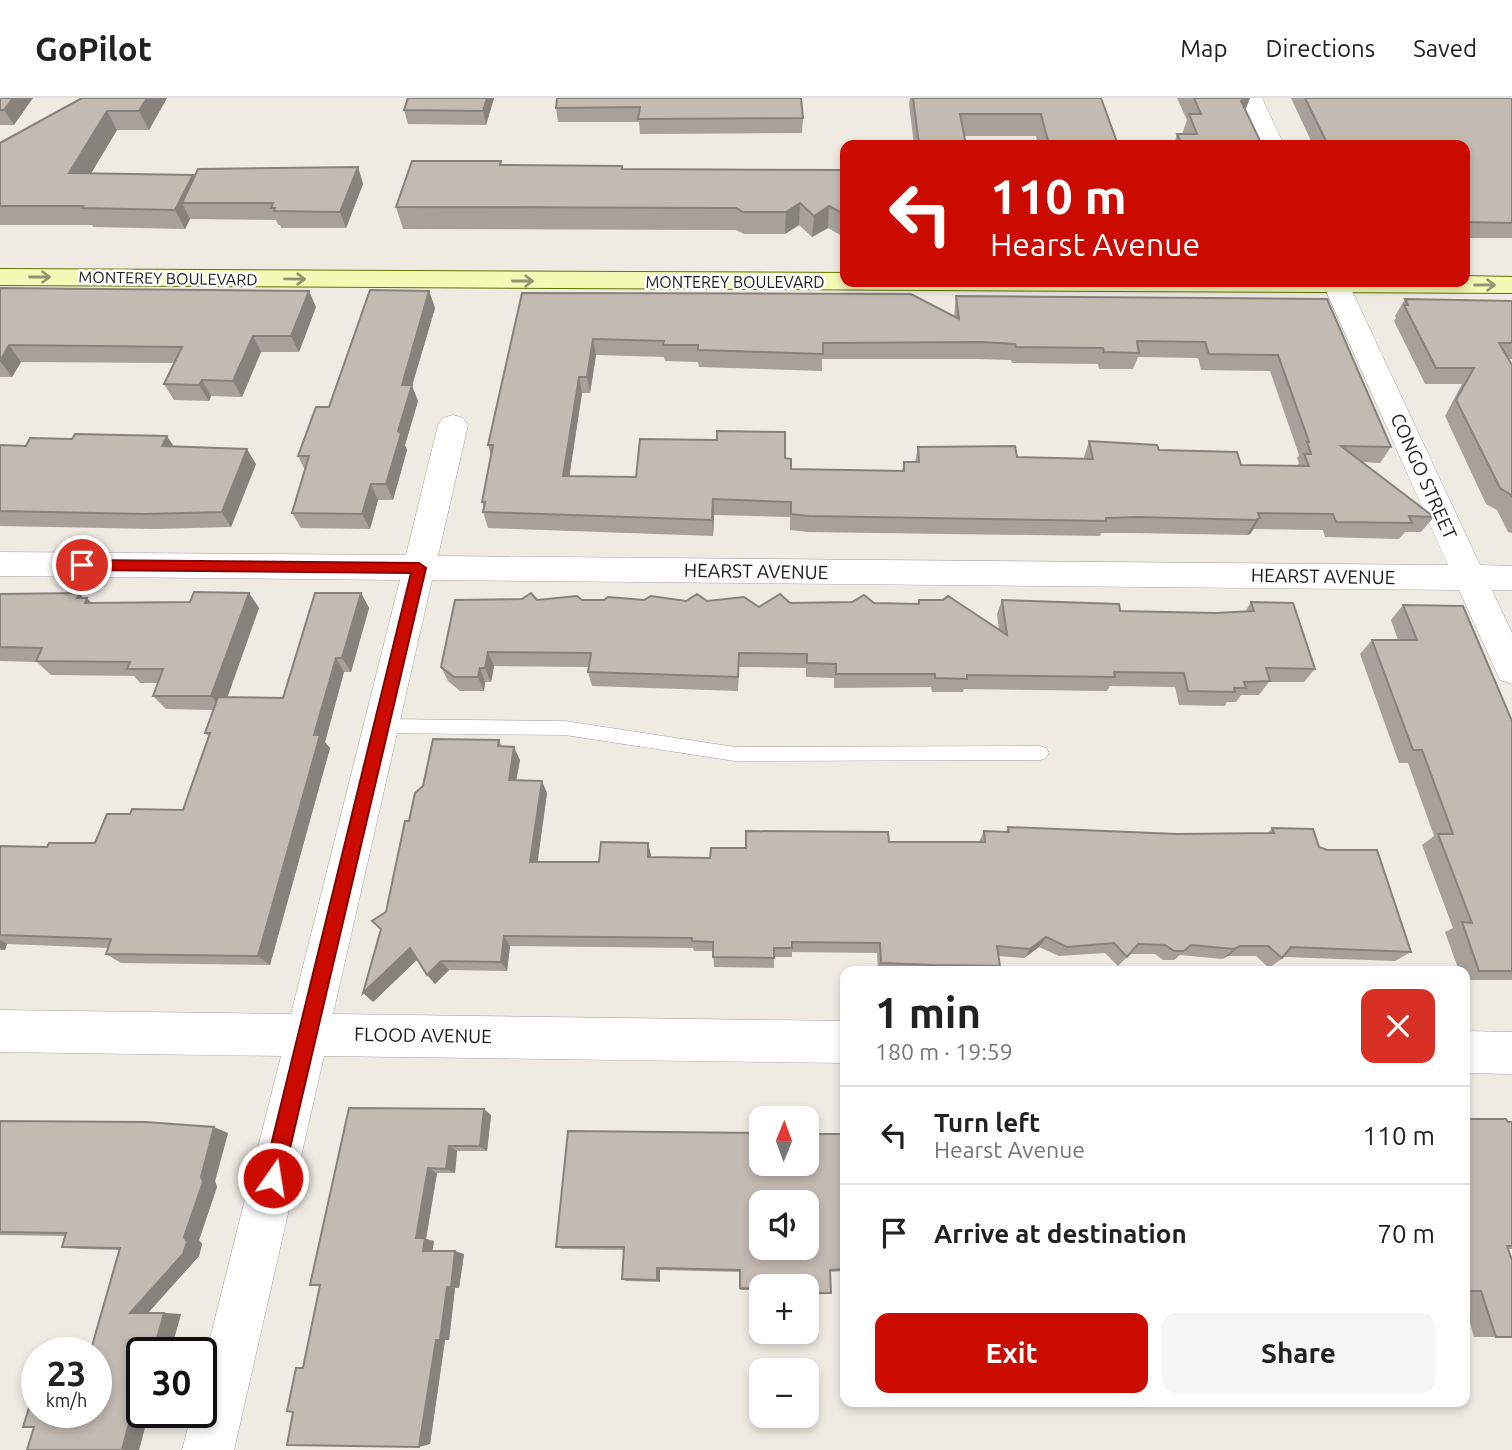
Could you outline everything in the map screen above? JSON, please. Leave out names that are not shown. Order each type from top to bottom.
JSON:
[{"type":"main road","name":"MONTEREY BOULEVARD","points":[[0,252],[840,258]]},
{"type":"main road","points":[[80,277],[95,252]]},
{"type":"main road","points":[[1470,261],[1512,261]]},
{"type":"main road","name":"MONTEREY BOULEVARD","points":[[0,277],[840,281]]},
{"type":"main road","name":"MONTEREY BOULEVARD","points":[[1470,285],[1512,285]]},
{"type":"street","points":[[1251,98],[1271,140]]},
{"type":"street","name":"CONGO STREET","points":[[1338,287],[1512,670]]},
{"type":"street","points":[[208,1450],[453,425]]},
{"type":"street","name":"HEARST AVENUE","points":[[0,564],[1512,578]]},
{"type":"street","name":"FLOOD AVENUE","points":[[0,1031],[840,1042]]},
{"type":"street","points":[[1470,1052],[1512,1053]]},
{"type":"lane","points":[[382,726],[565,728],[735,754],[1040,753]]},
{"type":"building","points":[[0,98],[13,98],[4,110],[0,110]]},
{"type":"building","points":[[82,98],[147,98],[139,111],[107,111],[69,173],[193,175],[175,210],[0,206],[0,143]]},
{"type":"building","points":[[408,98],[487,98],[483,111],[404,110]]},
{"type":"building","points":[[557,98],[801,98],[803,118],[638,119],[640,107],[556,108]]},
{"type":"building","points":[[913,98],[1101,98],[1116,140],[1048,140],[1041,114],[960,114],[965,140],[918,140]]},
{"type":"building","points":[[1194,98],[1244,98],[1241,101],[1260,140],[1180,140],[1177,134],[1197,134],[1189,114],[1201,114]]},
{"type":"building","points":[[1305,98],[1512,98],[1512,223],[1470,222],[1470,140],[1326,140]]},
{"type":"building","points":[[412,161],[501,161],[500,165],[622,166],[622,169],[840,170],[840,212],[829,206],[814,216],[800,203],[786,212],[743,212],[736,208],[396,207]]},
{"type":"building","points":[[358,167],[340,212],[274,211],[275,208],[271,208],[273,203],[182,203],[198,169]]},
{"type":"building","points":[[0,288],[309,291],[291,336],[253,336],[233,381],[202,380],[199,385],[164,384],[182,347],[9,345],[0,361]]},
{"type":"building","points":[[370,290],[429,291],[402,385],[412,385],[386,484],[371,484],[362,514],[292,513],[309,456],[298,456],[316,407],[329,407]]},
{"type":"building","points":[[522,293],[911,294],[959,319],[956,296],[1327,299],[1391,447],[1341,446],[1434,517],[1409,516],[1412,523],[1336,522],[1333,514],[1258,513],[1260,518],[1256,520],[1138,517],[1106,518],[1106,521],[809,516],[791,514],[791,502],[713,499],[712,520],[483,512],[485,502],[482,502],[493,445],[488,445]],"holes":[[[593,339],[664,341],[663,345],[698,345],[698,350],[823,354],[823,343],[981,342],[1015,344],[1016,347],[1103,348],[1104,352],[1139,353],[1137,341],[1205,342],[1209,354],[1278,355],[1309,442],[1311,454],[1304,454],[1309,466],[1241,465],[1237,452],[1159,450],[1157,445],[1089,441],[1093,459],[1017,457],[1015,446],[918,447],[919,462],[904,462],[904,471],[791,469],[791,459],[785,458],[785,432],[717,431],[717,440],[640,439],[636,477],[563,476],[579,377],[587,377]]]},
{"type":"building","points":[[1405,299],[1512,301],[1512,343],[1499,343],[1512,365],[1512,497],[1500,488],[1456,400],[1474,368],[1436,368],[1404,305],[1408,305]]},
{"type":"building","points":[[75,434],[167,436],[162,446],[247,449],[222,512],[144,514],[0,511],[0,445],[26,446],[30,438],[72,439]]},
{"type":"building","points":[[194,592],[249,593],[211,696],[153,696],[163,669],[127,669],[130,662],[36,661],[42,648],[0,647],[0,594],[79,593],[77,598],[87,598],[85,603],[190,602]]},
{"type":"building","points":[[315,593],[361,593],[342,658],[336,658],[314,735],[320,735],[258,956],[106,954],[111,939],[0,935],[0,846],[47,847],[49,843],[95,843],[107,814],[130,814],[132,809],[183,810],[210,733],[205,733],[218,697],[283,698]]},
{"type":"building","points":[[531,593],[537,600],[577,596],[582,600],[604,600],[608,597],[644,600],[651,596],[686,601],[697,594],[707,601],[744,597],[759,607],[780,594],[790,603],[852,602],[864,595],[874,603],[919,604],[919,600],[943,600],[948,596],[1007,635],[1002,600],[1119,604],[1120,611],[1216,613],[1254,611],[1251,602],[1293,603],[1315,669],[1266,668],[1270,681],[1244,682],[1246,688],[1234,688],[1235,692],[1188,691],[1184,673],[1114,672],[1115,677],[967,675],[967,679],[935,678],[935,674],[836,674],[836,664],[807,663],[807,654],[739,653],[738,677],[588,672],[591,653],[488,652],[485,668],[480,668],[478,677],[454,677],[441,667],[455,600],[522,599]]},
{"type":"building","points":[[1403,605],[1463,606],[1512,721],[1512,971],[1479,971],[1462,922],[1472,923],[1438,834],[1453,834],[1422,750],[1413,750],[1372,640],[1417,640]]},
{"type":"building","points":[[433,739],[499,740],[498,746],[514,747],[509,780],[542,781],[530,862],[599,862],[601,842],[648,843],[648,857],[710,858],[711,848],[746,848],[746,831],[888,832],[889,842],[985,842],[984,831],[1009,832],[1008,827],[1177,834],[1274,833],[1272,828],[1313,829],[1319,847],[1327,850],[1377,850],[1411,952],[1291,947],[1282,958],[1268,946],[1240,946],[1234,949],[1191,945],[1184,951],[1174,951],[1165,945],[1138,944],[1127,957],[1114,943],[1067,947],[1046,937],[1030,949],[997,946],[1000,966],[932,965],[881,963],[880,943],[792,942],[792,948],[774,948],[774,958],[713,957],[713,942],[692,941],[692,938],[504,936],[501,962],[441,961],[427,975],[410,948],[363,993],[381,929],[372,921],[386,912],[405,821],[409,821],[415,793],[423,786]]},
{"type":"building","points":[[349,1108],[484,1109],[480,1146],[449,1146],[446,1169],[428,1168],[416,1238],[425,1238],[423,1251],[455,1251],[440,1340],[436,1340],[419,1447],[287,1445],[293,1412],[287,1411],[296,1368],[303,1368],[320,1285],[310,1285]]},
{"type":"building","points":[[1470,1119],[1506,1119],[1512,1122],[1512,1246],[1507,1246],[1512,1260],[1512,1337],[1496,1337],[1481,1291],[1470,1291]]},
{"type":"building","points":[[0,1121],[145,1122],[214,1127],[201,1177],[203,1182],[184,1237],[187,1242],[183,1254],[130,1313],[164,1313],[157,1337],[126,1337],[128,1428],[122,1450],[27,1450],[34,1428],[112,1428],[112,1337],[95,1337],[120,1248],[62,1247],[66,1233],[0,1232]]},
{"type":"building","points":[[568,1131],[749,1133],[749,1176],[819,1176],[819,1134],[840,1134],[840,1269],[830,1270],[831,1293],[819,1293],[819,1274],[749,1274],[749,1288],[740,1288],[740,1270],[657,1268],[657,1280],[622,1279],[624,1247],[556,1247]]},
{"type":"route","points":[[82,565],[419,568],[273,1178]]}]
